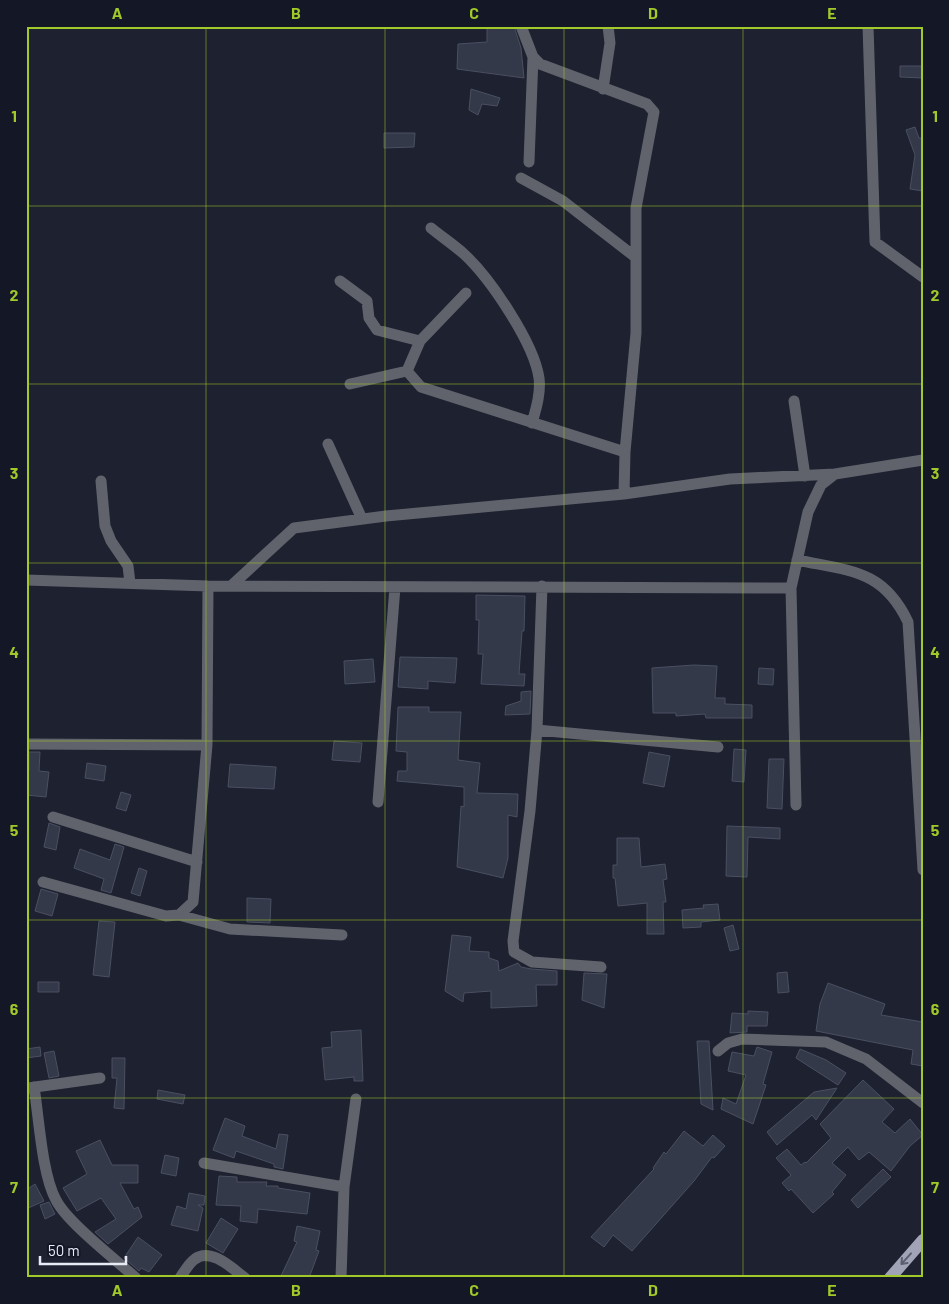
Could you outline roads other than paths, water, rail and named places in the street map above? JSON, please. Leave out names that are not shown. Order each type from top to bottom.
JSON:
[{"type":"main road","points":[[890,1278],[923,1240]]},
{"type":"street","points":[[521,26],[533,57],[529,162]]},
{"type":"street","points":[[603,89],[610,43],[608,26]]},
{"type":"street","points":[[868,26],[875,242],[923,277]]},
{"type":"street","points":[[533,57],[540,64],[647,104],[654,112],[636,208],[634,256],[636,333],[624,494]]},
{"type":"street","points":[[521,178],[563,201],[634,256]]},
{"type":"street","points":[[431,228],[465,255],[492,286],[526,343],[539,378],[540,391],[532,423]]},
{"type":"street","points":[[340,281],[367,301],[369,318],[377,330],[420,341]]},
{"type":"street","points":[[406,371],[420,341],[466,292]]},
{"type":"street","points":[[406,371],[421,387],[626,452]]},
{"type":"street","points":[[350,384],[406,371]]},
{"type":"street","points":[[794,400],[805,476]]},
{"type":"street","points":[[328,444],[362,519]]},
{"type":"street","points":[[232,585],[291,530],[362,519],[624,494],[730,480],[836,474],[923,460]]},
{"type":"street","points":[[796,805],[791,588],[814,497],[821,485],[836,474]]},
{"type":"street","points":[[101,481],[105,526],[110,541],[128,566],[130,583]]},
{"type":"street","points":[[797,560],[863,574],[892,595],[908,622],[923,870]]},
{"type":"street","points":[[26,580],[208,586],[791,588]]},
{"type":"street","points":[[179,916],[193,902],[197,862],[207,745],[208,586]]},
{"type":"street","points":[[542,586],[537,730],[530,811],[513,941],[514,952],[532,962],[601,967]]},
{"type":"street","points":[[378,802],[395,587]]},
{"type":"street","points":[[537,730],[718,747]]},
{"type":"street","points":[[26,744],[207,745]]},
{"type":"street","points":[[53,816],[197,862]]},
{"type":"street","points":[[43,882],[166,916],[179,916],[230,929],[342,935]]},
{"type":"street","points":[[718,1051],[728,1043],[742,1039],[826,1042],[866,1059],[923,1103]]},
{"type":"street","points":[[100,1078],[30,1088],[49,1182],[56,1201],[68,1216],[136,1278]]},
{"type":"street","points":[[341,1278],[344,1187],[356,1099]]},
{"type":"street","points":[[204,1163],[344,1187]]},
{"type":"street","points":[[180,1278],[195,1258],[212,1256],[224,1262],[245,1278]]}]
